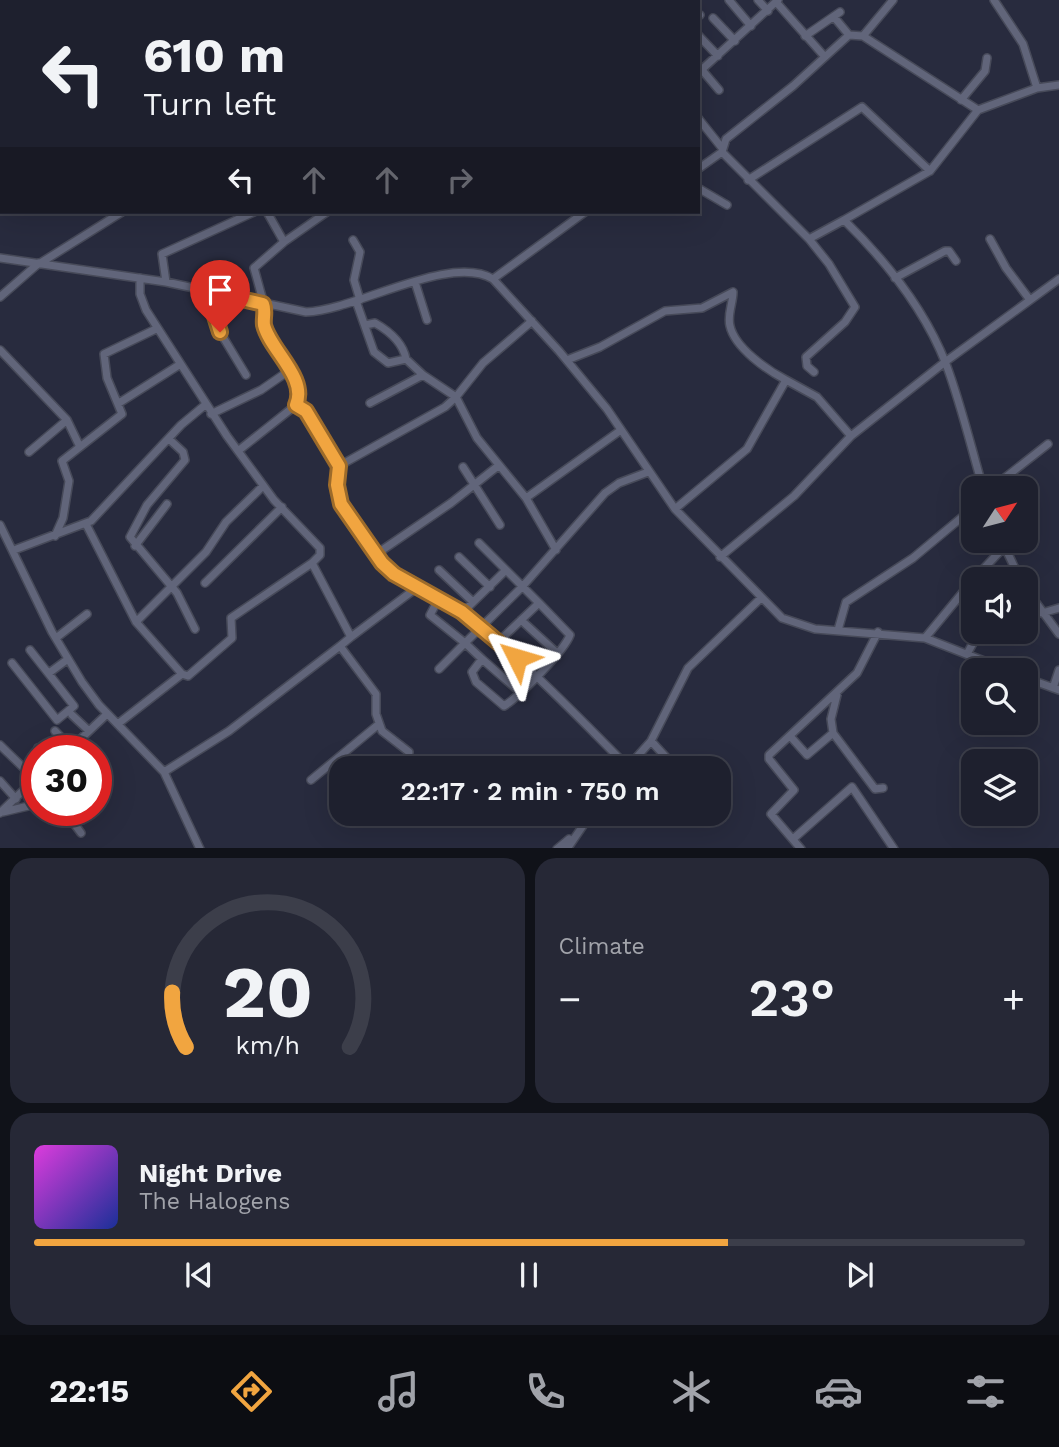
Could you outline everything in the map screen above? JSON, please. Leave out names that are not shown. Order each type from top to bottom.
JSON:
[{"type":"street","points":[[729,0],[751,26]]},
{"type":"street","points":[[758,0],[768,11]]},
{"type":"street","points":[[863,36],[893,0]]},
{"type":"street","points":[[994,0],[1023,44],[1037,88]]},
{"type":"street","points":[[700,71],[777,1],[825,57]]},
{"type":"street","points":[[805,36],[837,15],[849,35]]},
{"type":"street","points":[[713,18],[735,41]]},
{"type":"street","points":[[700,167],[722,150],[726,139],[849,35],[863,36],[978,110]]},
{"type":"street","points":[[700,37],[718,56]]},
{"type":"street","points":[[961,100],[985,71],[987,58]]},
{"type":"street","points":[[700,73],[719,90]]},
{"type":"street","points":[[809,239],[930,171],[978,110],[1037,88],[1059,85]]},
{"type":"street","points":[[748,180],[862,107],[930,171]]},
{"type":"street","points":[[700,121],[748,180],[809,239],[829,264],[855,307],[845,322],[806,357],[807,366],[814,372]]},
{"type":"street","points":[[700,189],[727,205]]},
{"type":"street","points":[[0,297],[40,262],[119,214]]},
{"type":"street","points":[[166,282],[162,254],[250,214]]},
{"type":"street","points":[[268,214],[284,242]]},
{"type":"street","points":[[238,451],[296,405],[298,393],[264,324],[263,304],[254,266],[324,214]]},
{"type":"street","points":[[493,279],[583,214]]},
{"type":"street","points":[[844,220],[895,278],[945,362],[979,476]]},
{"type":"street","points":[[990,239],[1006,268],[1030,300]]},
{"type":"street","points":[[353,240],[360,253],[354,280],[374,352],[383,361],[392,363],[406,359]]},
{"type":"street","points":[[895,278],[945,251],[949,251],[956,261]]},
{"type":"street","points":[[0,258],[166,282],[293,310],[318,312],[415,282],[463,271],[480,272],[493,279],[567,360],[621,430],[675,509],[761,598],[790,623],[925,638],[977,658]]},
{"type":"street","points":[[118,723],[182,674],[191,674],[232,638],[231,618],[320,555],[320,548],[263,486],[179,365],[142,301],[140,278]]},
{"type":"street","points":[[720,557],[794,496],[851,436],[945,362],[1059,279]]},
{"type":"street","points":[[415,282],[427,320]]},
{"type":"street","points":[[207,291],[220,332],[246,375]]},
{"type":"street","points":[[567,360],[600,347],[666,311],[702,308],[733,292],[729,321],[732,331],[762,366],[817,397],[851,436]]},
{"type":"street","points":[[339,466],[436,412],[456,397],[483,363],[532,321]]},
{"type":"street","points":[[365,325],[375,323],[391,334],[406,359],[423,375],[456,397],[477,438],[526,498],[555,550]]},
{"type":"street","points":[[55,536],[64,518],[69,481],[62,461],[123,412],[107,378],[104,354],[156,328]]},
{"type":"street","points":[[0,350],[67,419],[80,447]]},
{"type":"street","points":[[119,403],[179,365]]},
{"type":"street","points":[[211,414],[248,397],[289,370]]},
{"type":"street","points":[[370,403],[423,375]]},
{"type":"street","points":[[675,509],[747,449],[786,380]]},
{"type":"street","points":[[14,550],[86,524],[114,500],[169,439],[205,405]]},
{"type":"street","points":[[296,405],[306,411],[339,466],[337,485],[341,504],[375,555],[394,574],[462,612],[536,674],[616,756]]},
{"type":"street","points":[[29,452],[67,419]]},
{"type":"street","points":[[526,498],[621,430]]},
{"type":"street","points":[[169,439],[183,452],[185,460],[155,492],[130,534],[135,546],[172,586],[195,629]]},
{"type":"street","points":[[1007,476],[1048,444]]},
{"type":"street","points":[[375,555],[475,486],[498,466]]},
{"type":"street","points":[[463,467],[500,525]]},
{"type":"street","points":[[439,669],[522,587],[605,493],[619,483],[648,472]]},
{"type":"street","points":[[136,622],[206,552],[226,522],[263,486]]},
{"type":"street","points":[[135,546],[167,504]]},
{"type":"street","points":[[205,583],[282,507]]},
{"type":"street","points":[[838,630],[846,602],[913,558],[961,519]]},
{"type":"street","points":[[86,524],[136,622],[182,674]]},
{"type":"street","points":[[0,525],[68,659],[107,714],[164,772],[200,848]]},
{"type":"street","points":[[480,543],[570,635],[557,653],[506,705],[501,704],[472,676],[482,659]]},
{"type":"street","points":[[984,567],[996,553]]},
{"type":"street","points":[[459,557],[489,587]]},
{"type":"street","points":[[312,563],[351,637]]},
{"type":"street","points":[[439,570],[473,602]]},
{"type":"street","points":[[462,612],[506,570]]},
{"type":"street","points":[[164,772],[229,731],[419,586]]},
{"type":"street","points":[[925,638],[961,594]]},
{"type":"street","points":[[439,598],[430,615],[520,692]]},
{"type":"street","points":[[638,756],[650,741],[688,668],[761,598]]},
{"type":"street","points":[[497,643],[539,603]]},
{"type":"street","points":[[1038,607],[1058,633]]},
{"type":"street","points":[[1042,613],[1059,608]]},
{"type":"street","points":[[56,638],[87,614]]},
{"type":"street","points":[[521,620],[557,653]]},
{"type":"street","points":[[800,848],[771,814],[794,790],[768,758],[837,694],[865,662],[878,632]]},
{"type":"street","points":[[967,654],[972,644]]},
{"type":"street","points":[[340,646],[376,694],[379,724],[387,736],[409,752],[408,756]]},
{"type":"street","points":[[12,663],[57,720],[74,706],[30,650]]},
{"type":"street","points":[[49,673],[68,659]]},
{"type":"street","points":[[1038,682],[1056,689],[1059,670]]},
{"type":"street","points":[[837,694],[831,719],[833,733],[874,789],[883,788]]},
{"type":"street","points":[[85,735],[107,714]]},
{"type":"street","points":[[72,715],[89,731]]},
{"type":"street","points":[[311,780],[379,724]]},
{"type":"street","points":[[55,730],[59,735]]},
{"type":"street","points":[[790,736],[807,755],[833,733]]},
{"type":"street","points":[[650,741],[665,756]]},
{"type":"street","points":[[0,745],[21,765]]},
{"type":"street","points":[[0,781],[16,799]]},
{"type":"street","points":[[793,839],[852,786],[893,848]]},
{"type":"street","points":[[1,812],[21,794]]},
{"type":"street","points":[[1,812],[21,808]]},
{"type":"street","points":[[76,826],[81,833]]},
{"type":"street","points":[[568,848],[582,826]]},
{"type":"street","points":[[558,848],[573,837]]},
{"type":"route","points":[[220,332],[207,291],[263,304],[264,324],[298,393],[296,405],[306,411],[339,466],[337,485],[341,504],[362,537],[394,574],[462,612],[517,658]]}]
